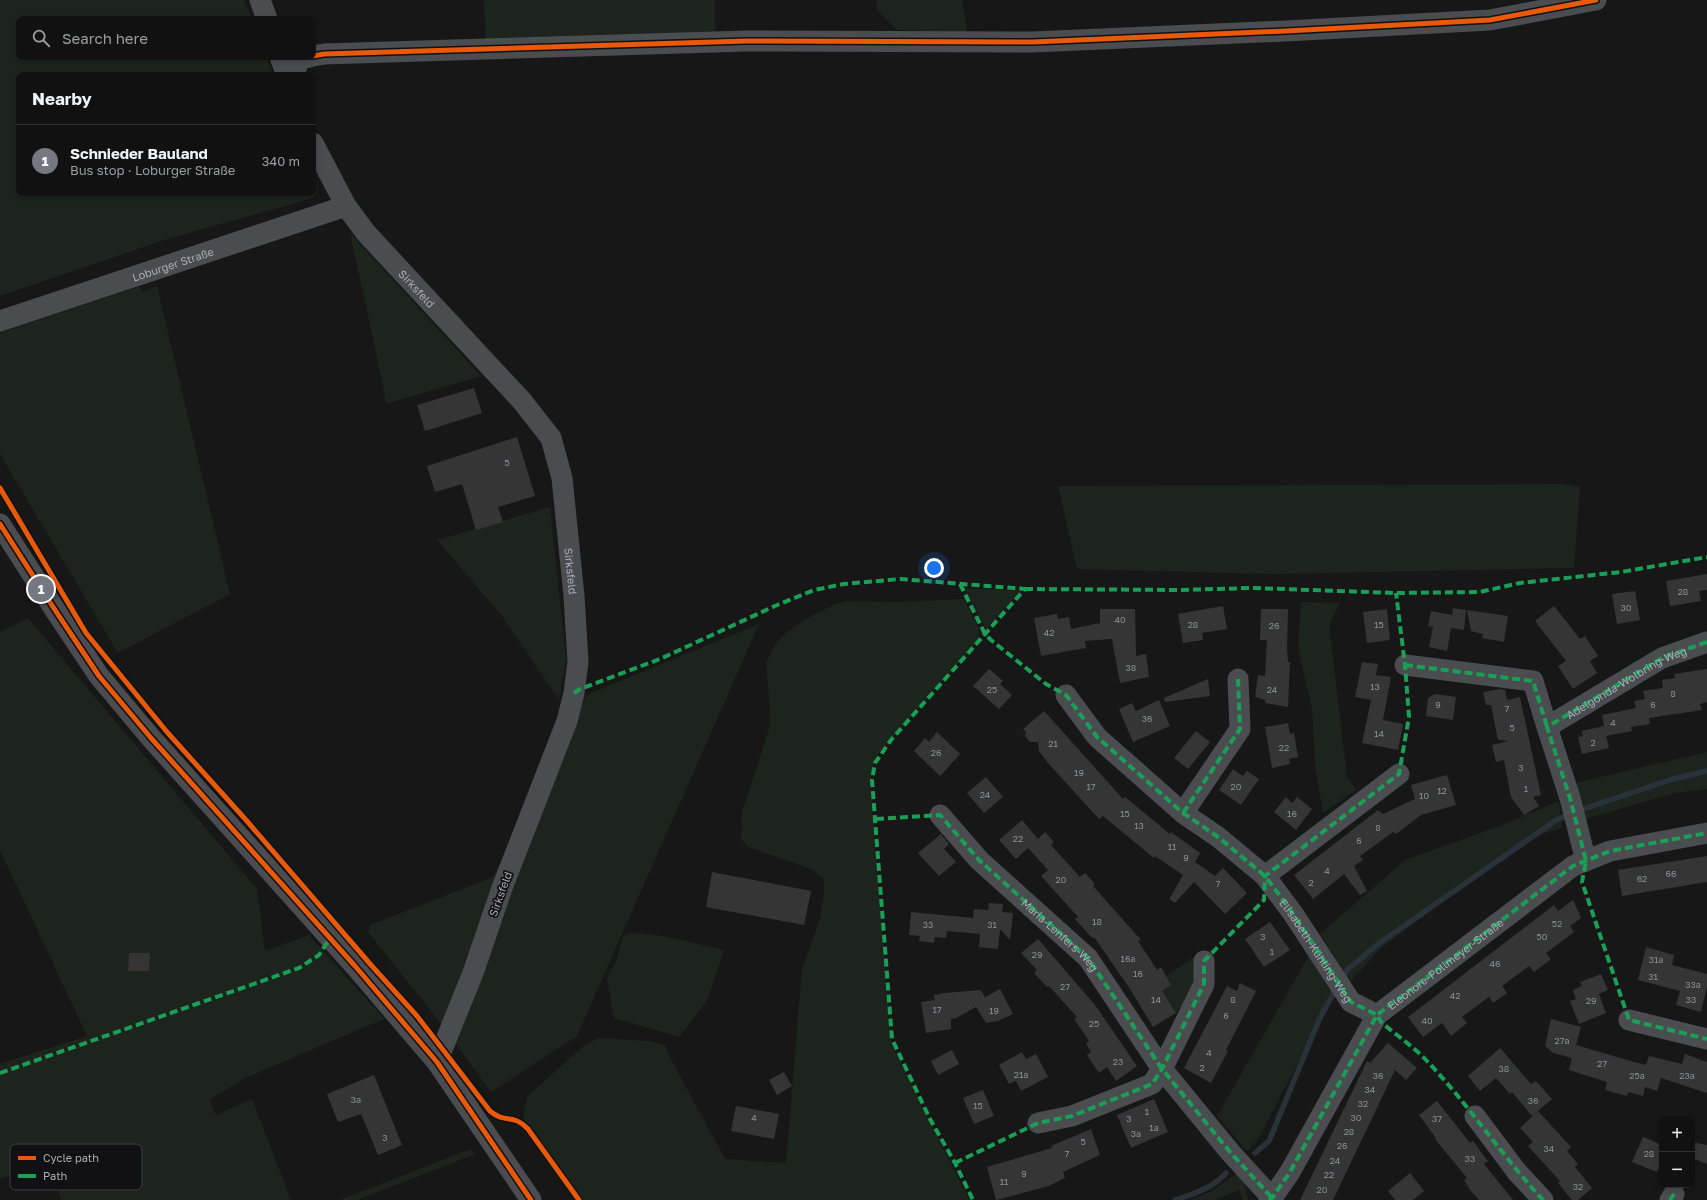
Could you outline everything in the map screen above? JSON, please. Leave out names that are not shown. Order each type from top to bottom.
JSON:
[{"type":"street","points":[[260,0],[266,16]]},
{"type":"street","points":[[316,55],[627,44],[802,40],[947,43],[1033,42],[1490,20],[1596,0]]},
{"type":"street","points":[[281,60],[286,72]]},
{"type":"street","points":[[294,72],[300,60]]},
{"type":"street","name":"Sirksfeld","points":[[316,149],[346,206],[366,233],[522,401],[551,438],[562,478],[578,662],[574,693],[567,721],[502,888],[473,973],[437,1062]]},
{"type":"street","name":"Loburger Straße","points":[[0,320],[346,206]]},
{"type":"street","points":[[0,524],[55,610],[100,676],[151,738],[350,960],[437,1062],[531,1200]]},
{"type":"street","name":"Adelgonda-Wolbring-Weg","points":[[1547,726],[1662,658],[1707,642]]},
{"type":"street","points":[[1405,665],[1533,681],[1570,798],[1586,861]]},
{"type":"street","points":[[1183,813],[1240,729],[1238,679]]},
{"type":"street","name":"Elisabeth-Kühling-Weg","points":[[1066,695],[1097,737],[1183,813],[1218,837],[1265,876],[1294,915],[1351,1002],[1377,1015]]},
{"type":"street","points":[[1265,876],[1399,774]]},
{"type":"street","name":"Maria-Lenfers-Weg","points":[[940,815],[979,860],[1088,958],[1162,1069],[1230,1152],[1271,1199]]},
{"type":"street","name":"Eleonore-Pollmeyer-Straße","points":[[1271,1199],[1290,1172],[1377,1015],[1573,866],[1610,851],[1707,833]]},
{"type":"street","points":[[1038,1123],[1072,1116],[1152,1084],[1162,1069],[1204,984],[1204,961]]},
{"type":"street","points":[[1629,1020],[1707,1039]]},
{"type":"street","points":[[1475,1116],[1517,1172],[1543,1200]]},
{"type":"shaded area","points":[[0,0],[244,0],[251,16],[16,16],[16,60],[267,60],[272,72],[16,72],[16,196],[314,196],[313,198],[164,240],[0,296]]},
{"type":"shaded area","points":[[484,0],[715,0],[715,32],[486,43]]},
{"type":"shaded area","points":[[876,0],[962,0],[967,32],[897,30],[877,10]]},
{"type":"shaded area","points":[[350,233],[481,376],[386,404]]},
{"type":"shaded area","points":[[140,286],[142,292],[157,286],[230,594],[118,653],[0,454],[0,333]]},
{"type":"shaded area","points":[[1559,484],[1580,486],[1574,568],[1277,574],[1077,569],[1058,486]]},
{"type":"shaded area","points":[[550,507],[566,658],[559,700],[502,616],[437,540]]},
{"type":"shaded area","points":[[964,588],[1021,591],[986,629]]},
{"type":"shaded area","points":[[964,599],[979,629],[978,641],[878,754],[873,764],[870,780],[890,1036],[893,1047],[969,1200],[582,1200],[523,1118],[527,1097],[582,1047],[598,1038],[650,1041],[665,1045],[667,1052],[725,1159],[786,1163],[802,969],[820,919],[824,893],[824,879],[811,869],[748,847],[741,839],[742,812],[771,723],[766,662],[776,643],[788,631],[813,615],[836,604],[847,601],[896,602]]},
{"type":"shaded area","points":[[1301,602],[1340,603],[1329,624],[1347,777],[1356,790],[1323,813],[1316,772],[1312,708],[1298,647]]},
{"type":"shaded area","points":[[28,618],[257,889],[265,951],[309,935],[384,1019],[245,1078],[209,1100],[216,1115],[252,1099],[291,1200],[61,1200],[59,1190],[142,1190],[142,1144],[10,1144],[10,1176],[0,1179],[0,1064],[87,1036],[0,850],[0,632]]},
{"type":"shaded area","points":[[759,624],[577,1036],[491,1092],[435,1016],[368,932],[370,925],[493,877],[573,724],[586,695]]},
{"type":"shaded area","points":[[1707,752],[1707,789],[1675,793],[1578,821],[1571,784]]},
{"type":"shaded area","points":[[1559,801],[1562,828],[1528,838],[1380,949],[1350,982],[1320,934],[1405,860],[1497,827]]},
{"type":"shaded area","points":[[629,933],[641,933],[665,937],[724,950],[707,1001],[679,1037],[614,1018],[607,979],[616,961],[623,937]]},
{"type":"shaded area","points":[[1311,952],[1336,991],[1257,1141],[1247,1151],[1217,1116]]},
{"type":"shaded area","points":[[1195,956],[1198,985],[1176,1013],[1162,991],[1171,985],[1166,976]]},
{"type":"shaded area","points":[[471,1149],[476,1154],[357,1200],[340,1200]]},
{"type":"shaded area","points":[[1239,1172],[1244,1179],[1248,1200],[1243,1200],[1239,1190],[1215,1200],[1190,1200],[1212,1191]]},
{"type":"building","points":[[474,388],[482,413],[425,431],[417,405]]},
{"type":"building","points":[[517,437],[535,496],[498,507],[503,522],[476,530],[462,484],[435,492],[427,466]]},
{"type":"building","points":[[1707,574],[1707,590],[1699,591],[1701,601],[1670,606],[1666,581]]},
{"type":"building","points":[[1635,591],[1640,620],[1617,624],[1612,594]]},
{"type":"building","points":[[1223,606],[1227,629],[1202,633],[1203,640],[1183,643],[1178,614]]},
{"type":"building","points":[[1554,606],[1580,639],[1585,636],[1598,656],[1590,661],[1597,673],[1573,689],[1558,666],[1566,661],[1535,621]]},
{"type":"building","points":[[1453,608],[1466,610],[1464,630],[1451,628],[1447,651],[1429,647],[1433,627],[1428,626],[1431,611],[1452,615]]},
{"type":"building","points":[[1100,609],[1135,609],[1136,656],[1146,654],[1149,677],[1120,683],[1112,639],[1085,641],[1086,648],[1041,656],[1034,618],[1057,614],[1058,619],[1069,617],[1071,629],[1100,623]]},
{"type":"building","points":[[1261,609],[1288,609],[1287,649],[1288,662],[1290,662],[1288,707],[1265,703],[1265,700],[1255,697],[1258,675],[1265,676],[1267,640],[1260,640]]},
{"type":"building","points":[[1387,609],[1390,640],[1367,643],[1363,612]]},
{"type":"building","points":[[1467,610],[1508,616],[1504,642],[1482,638],[1483,634],[1471,631]]},
{"type":"building","points":[[1362,662],[1378,664],[1376,675],[1391,677],[1383,720],[1403,724],[1398,750],[1362,743],[1371,700],[1355,697]]},
{"type":"building","points":[[989,669],[1003,681],[1000,684],[1012,695],[999,709],[973,686]]},
{"type":"building","points":[[1707,669],[1707,702],[1700,704],[1702,710],[1649,718],[1650,724],[1631,727],[1632,731],[1606,736],[1602,715],[1636,708],[1634,701],[1645,699],[1643,691],[1663,688],[1662,680],[1675,678],[1674,674]]},
{"type":"building","points":[[1208,679],[1210,696],[1165,702],[1164,698]]},
{"type":"building","points":[[1500,689],[1505,690],[1507,700],[1520,697],[1541,795],[1533,797],[1539,806],[1524,815],[1511,797],[1504,760],[1496,762],[1492,745],[1509,741],[1498,740],[1491,705],[1486,705],[1483,692]]},
{"type":"building","points":[[1435,694],[1456,697],[1453,720],[1426,716],[1428,698]]},
{"type":"building","points":[[1159,700],[1170,726],[1133,742],[1119,709],[1132,703],[1136,711]]},
{"type":"building","points":[[1044,711],[1123,799],[1125,797],[1170,834],[1171,832],[1200,853],[1195,862],[1215,876],[1223,868],[1247,893],[1225,914],[1194,882],[1175,903],[1169,899],[1183,875],[1155,856],[1154,858],[1103,816],[1099,819],[1048,763],[1039,751],[1038,742],[1030,742],[1025,736],[1026,732],[1023,729]]},
{"type":"building","points":[[1288,723],[1290,734],[1294,733],[1298,757],[1289,759],[1290,764],[1272,768],[1265,727]]},
{"type":"building","points":[[1604,726],[1609,748],[1582,754],[1578,737],[1583,736],[1582,731]]},
{"type":"building","points":[[1196,731],[1210,742],[1188,769],[1174,758]]},
{"type":"building","points":[[937,732],[960,754],[940,776],[914,751],[925,738],[929,742]]},
{"type":"building","points":[[1233,769],[1243,776],[1247,771],[1259,779],[1241,805],[1219,790]]},
{"type":"building","points":[[1447,775],[1456,805],[1421,815],[1396,834],[1393,832],[1360,856],[1363,860],[1354,866],[1367,891],[1360,895],[1344,874],[1313,899],[1294,875],[1378,810],[1383,814],[1415,799],[1411,785]]},
{"type":"building","points":[[986,777],[1003,797],[984,813],[967,793]]},
{"type":"building","points":[[1286,797],[1292,803],[1297,797],[1312,809],[1296,830],[1274,812]]},
{"type":"building","points":[[1022,820],[1038,839],[1045,832],[1054,842],[1051,845],[1080,877],[1085,873],[1095,884],[1093,886],[1141,940],[1138,941],[1157,970],[1161,967],[1171,985],[1162,991],[1176,1013],[1153,1027],[1130,989],[1094,937],[1092,938],[1075,919],[1078,917],[1041,876],[1048,870],[1028,848],[1016,859],[999,840]]},
{"type":"building","points":[[941,834],[949,844],[944,849],[956,862],[939,876],[918,853]]},
{"type":"building","points":[[1707,856],[1707,882],[1622,896],[1618,870]]},
{"type":"building","points":[[712,872],[811,891],[804,925],[706,907]]},
{"type":"building","points":[[1573,900],[1581,918],[1570,926],[1574,932],[1546,953],[1551,959],[1534,972],[1529,966],[1502,986],[1507,993],[1493,1003],[1489,997],[1462,1017],[1467,1023],[1451,1036],[1442,1023],[1423,1037],[1408,1017],[1554,905],[1558,911]]},
{"type":"building","points":[[989,903],[1003,904],[1002,912],[1013,913],[1010,940],[1000,929],[998,949],[979,947],[980,934],[947,931],[946,938],[935,937],[934,943],[919,941],[920,936],[909,935],[911,912],[973,918],[974,909],[988,910]]},
{"type":"building","points":[[1270,922],[1290,950],[1264,967],[1245,939]]},
{"type":"building","points":[[1038,939],[1095,1005],[1137,1066],[1116,1081],[1107,1067],[1099,1073],[1087,1055],[1091,1052],[1086,1044],[1089,1041],[1074,1019],[1077,1017],[1049,986],[1047,987],[1034,973],[1037,970],[1021,953]]},
{"type":"building","points":[[1646,947],[1674,955],[1672,965],[1707,974],[1707,987],[1701,1012],[1676,1005],[1680,991],[1638,980]]},
{"type":"building","points":[[129,953],[150,953],[149,971],[128,971]]},
{"type":"building","points":[[1601,974],[1608,990],[1599,994],[1606,1013],[1579,1024],[1570,1001],[1576,999],[1573,990],[1582,986],[1580,982]]},
{"type":"building","points":[[1240,983],[1256,991],[1226,1050],[1228,1051],[1211,1083],[1184,1068],[1227,986],[1237,991]]},
{"type":"building","points":[[1000,989],[1013,1014],[998,1021],[986,1023],[976,1007],[956,1018],[951,1019],[951,1029],[926,1033],[921,1002],[935,1000],[934,995],[944,993],[981,990],[985,997]]},
{"type":"building","points":[[1551,1019],[1581,1027],[1576,1045],[1634,1062],[1646,1065],[1649,1056],[1682,1064],[1685,1054],[1707,1062],[1707,1093],[1661,1078],[1657,1091],[1645,1087],[1643,1096],[1628,1092],[1627,1096],[1605,1090],[1607,1082],[1569,1070],[1572,1058],[1553,1053],[1545,1046]]},
{"type":"building","points":[[1388,1043],[1417,1068],[1406,1080],[1395,1070],[1333,1200],[1300,1200],[1367,1061],[1370,1063]]},
{"type":"building","points":[[1500,1048],[1531,1084],[1536,1081],[1552,1099],[1532,1116],[1512,1092],[1510,1094],[1496,1078],[1480,1091],[1468,1076]]},
{"type":"building","points":[[952,1050],[959,1064],[938,1075],[931,1061]]},
{"type":"building","points":[[1022,1052],[1026,1059],[1036,1054],[1048,1077],[1021,1091],[1016,1081],[1009,1084],[999,1065]]},
{"type":"building","points":[[784,1072],[792,1086],[777,1095],[769,1080]]},
{"type":"building","points":[[374,1075],[402,1145],[378,1155],[361,1114],[338,1122],[327,1094]]},
{"type":"building","points":[[983,1090],[994,1116],[974,1124],[963,1098]]},
{"type":"building","points":[[1154,1099],[1168,1132],[1131,1148],[1117,1115]]},
{"type":"building","points":[[1437,1101],[1470,1143],[1473,1141],[1488,1161],[1484,1164],[1513,1200],[1479,1200],[1470,1190],[1464,1180],[1467,1178],[1435,1139],[1436,1138],[1419,1115]]},
{"type":"building","points":[[736,1106],[779,1114],[774,1139],[731,1131]]},
{"type":"building","points":[[1538,1111],[1571,1147],[1567,1151],[1578,1164],[1575,1167],[1592,1188],[1578,1200],[1572,1200],[1558,1183],[1560,1181],[1528,1146],[1533,1142],[1520,1128]]},
{"type":"building","points":[[1091,1129],[1100,1155],[1063,1172],[1065,1178],[1049,1186],[996,1200],[987,1167],[1052,1148],[1051,1146]]},
{"type":"building","points":[[1643,1137],[1659,1144],[1659,1167],[1657,1172],[1632,1162]]},
{"type":"building","points":[[1695,1143],[1707,1145],[1707,1164],[1695,1159]]},
{"type":"building","points":[[1410,1173],[1424,1191],[1413,1200],[1395,1200],[1388,1191]]},
{"type":"waterway","points":[[1577,811],[1673,779],[1707,771]]},
{"type":"waterway","points":[[1341,980],[1347,970],[1378,944],[1555,821],[1570,814]]},
{"type":"waterway","points":[[1255,1153],[1269,1141],[1320,1018],[1337,987]]},
{"type":"waterway","points":[[1175,1200],[1209,1187],[1226,1173]]},
{"type":"marked path","points":[[1025,589],[1179,590],[1253,588],[1396,593],[1480,592],[1520,583],[1621,572],[1707,557]]},
{"type":"marked path","points":[[574,693],[580,689],[660,659],[775,606],[814,590],[844,584],[900,579],[1025,589],[891,740],[875,763],[872,780],[892,1039],[930,1119],[955,1163],[973,1200]]},
{"type":"marked path","points":[[960,584],[985,634],[991,640],[1046,684],[1066,695],[1097,737],[1183,813],[1218,837],[1265,876],[1294,915],[1351,1002],[1377,1015],[1381,1022],[1427,1061],[1457,1095],[1513,1166],[1543,1200]]},
{"type":"marked path","points":[[955,1163],[1038,1123],[1072,1116],[1152,1084],[1162,1069],[1204,984],[1204,961],[1264,900],[1265,876],[1399,774],[1409,717],[1405,665],[1396,593]]},
{"type":"marked path","points":[[1707,642],[1662,658],[1547,727],[1570,798],[1586,861],[1582,882],[1629,1020],[1707,1039]]},
{"type":"marked path","points":[[1405,665],[1533,681],[1547,727]]},
{"type":"marked path","points":[[1183,813],[1240,729],[1238,679]]},
{"type":"marked path","points":[[876,819],[940,815],[979,860],[1088,958],[1162,1069],[1230,1152],[1274,1200]]},
{"type":"marked path","points":[[1269,1200],[1290,1172],[1377,1015],[1573,866],[1610,851],[1707,833]]},
{"type":"marked path","points":[[0,1073],[299,968],[319,955],[330,938]]},
{"type":"marked path","points":[[1670,1200],[1674,1194]]},
{"type":"cycle path","points":[[316,55],[747,41],[1033,42],[1490,20],[1596,0]]},
{"type":"cycle path","points":[[0,488],[86,633],[167,732],[417,1016],[490,1111],[500,1117],[518,1121],[523,1124],[579,1200]]},
{"type":"cycle path","points":[[0,524],[99,676],[151,738],[355,966],[437,1062],[531,1200]]},
{"type":"place","name":"Schnieder Bauland","points":[[41,589]]}]
